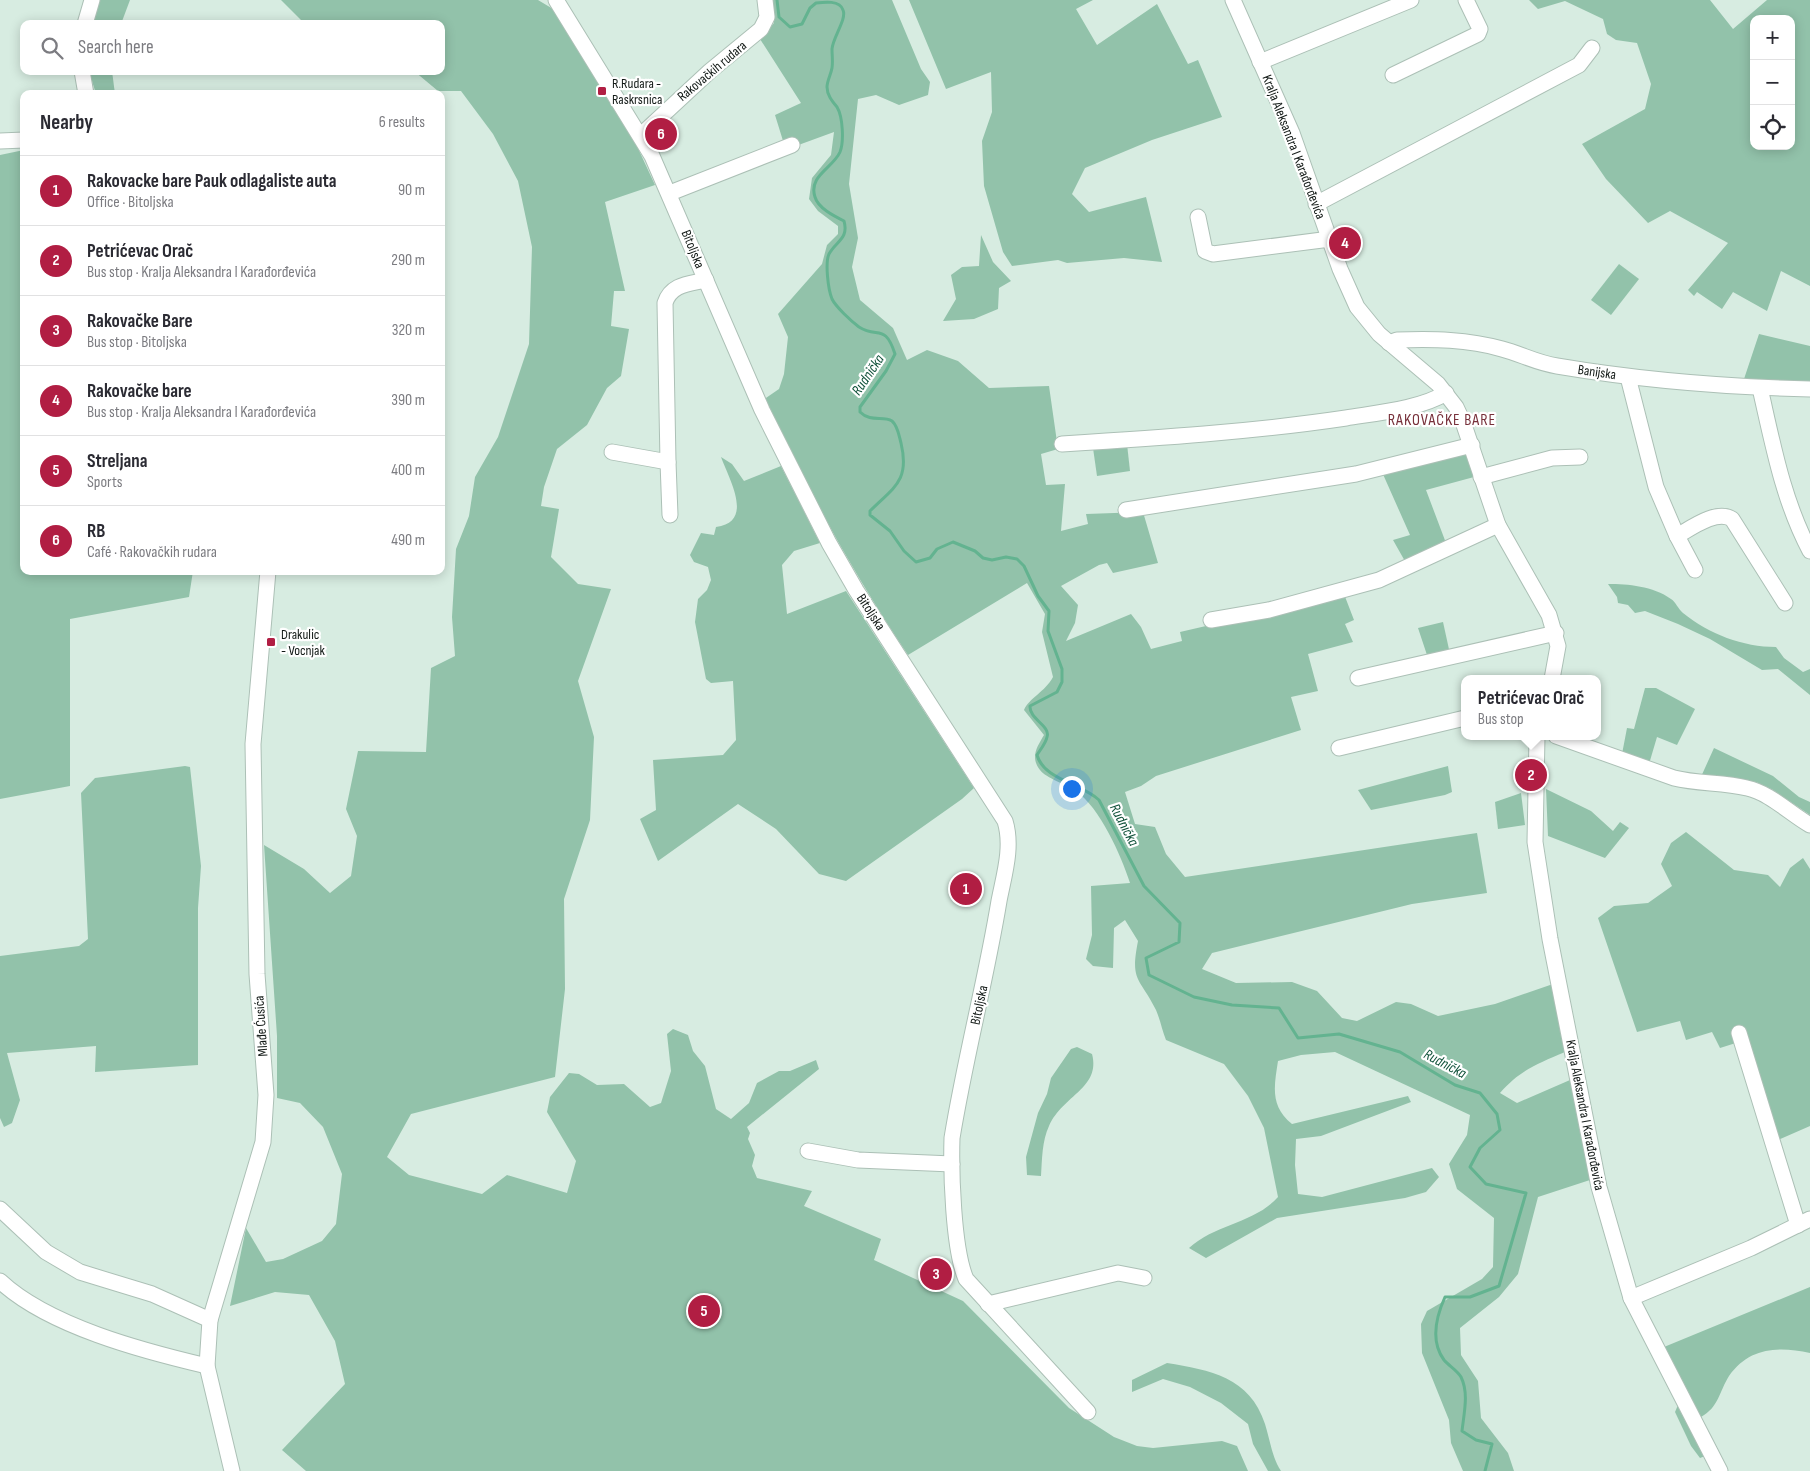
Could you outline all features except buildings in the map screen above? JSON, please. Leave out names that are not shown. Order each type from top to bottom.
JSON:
[{"type":"street","points":[[86,20],[92,0]]},
{"type":"street","name":"Bitoljska","points":[[556,0],[611,92],[640,135],[670,193],[762,410],[830,543],[856,590],[1000,812],[1008,831],[1009,846],[992,949],[956,1110],[952,1138],[952,1164],[960,1257],[966,1279],[1088,1412]]},
{"type":"street","name":"Rakovačkih rudara","points":[[640,135],[710,71],[761,29],[766,17],[765,0]]},
{"type":"street","name":"Kralja Aleksandra I Karađorđevića","points":[[1233,0],[1292,133],[1316,204],[1357,307],[1366,321],[1389,343],[1428,374],[1456,407],[1472,445],[1498,526],[1537,591],[1556,633],[1558,652],[1553,675]]},
{"type":"street","points":[[1260,62],[1411,0]]},
{"type":"street","points":[[1393,75],[1478,34],[1480,29],[1466,0]]},
{"type":"street","points":[[1316,204],[1579,65],[1592,48]]},
{"type":"street","points":[[83,75],[85,90]]},
{"type":"street","points":[[0,141],[20,140]]},
{"type":"street","points":[[670,193],[792,145]]},
{"type":"street","points":[[1198,217],[1205,251],[1213,254],[1330,240]]},
{"type":"street","points":[[670,515],[665,303],[668,294],[674,288],[706,280]]},
{"type":"street","name":"Banijska","points":[[1389,343],[1397,340],[1462,340],[1504,350],[1542,364],[1628,377],[1760,388],[1810,389]]},
{"type":"street","points":[[1628,377],[1656,487],[1677,536],[1695,570]]},
{"type":"street","points":[[1760,388],[1779,475],[1799,530],[1810,551]]},
{"type":"street","points":[[1062,444],[1287,427],[1370,414],[1430,401],[1446,393]]},
{"type":"street","points":[[1126,510],[1356,474],[1472,445]]},
{"type":"street","points":[[612,452],[668,462]]},
{"type":"street","points":[[1481,477],[1552,458],[1580,457]]},
{"type":"street","points":[[1677,536],[1715,517],[1724,515],[1732,519],[1785,603]]},
{"type":"street","points":[[1210,620],[1269,610],[1379,580],[1498,526]]},
{"type":"street","name":"Mlađe Ćusića","points":[[232,1471],[206,1366],[210,1320],[263,1142],[266,1095],[257,974],[253,744],[268,575]]},
{"type":"street","points":[[1358,678],[1556,633]]},
{"type":"street","points":[[1339,748],[1461,719]]},
{"type":"street","name":"Kralja Aleksandra I Karađorđevića","points":[[1537,740],[1535,842],[1550,939],[1599,1187],[1631,1298],[1720,1471]]},
{"type":"street","points":[[1567,740],[1692,783],[1747,788],[1768,797],[1810,824]]},
{"type":"street","points":[[1631,1298],[1751,1248],[1804,1222],[1739,1033]]},
{"type":"street","points":[[808,1151],[858,1160],[952,1164]]},
{"type":"street","points":[[0,1209],[46,1252],[80,1272],[152,1294],[210,1320]]},
{"type":"street","points":[[988,1304],[1118,1273],[1144,1278]]},
{"type":"street","points":[[0,1282],[14,1294],[68,1322],[115,1340],[206,1366]]},
{"type":"green space","points":[[99,0],[130,0],[122,20],[93,20]]},
{"type":"green space","points":[[281,0],[538,0],[553,9],[565,26],[636,144],[655,185],[605,202],[625,291],[614,291],[611,326],[629,329],[621,376],[607,388],[587,425],[557,449],[544,487],[541,506],[559,509],[551,557],[578,584],[611,589],[578,681],[594,737],[590,820],[564,899],[565,989],[555,1077],[411,1114],[387,1157],[409,1175],[482,1194],[507,1175],[567,1193],[576,1161],[547,1112],[550,1097],[569,1073],[579,1074],[597,1085],[624,1084],[650,1107],[661,1103],[671,1071],[667,1034],[673,1029],[688,1035],[693,1051],[705,1066],[716,1109],[731,1119],[749,1103],[757,1083],[779,1071],[790,1071],[816,1060],[819,1069],[747,1127],[750,1133],[748,1139],[755,1155],[752,1166],[757,1178],[812,1191],[804,1206],[881,1239],[874,1260],[963,1301],[1069,1408],[1114,1437],[1137,1446],[1153,1448],[1222,1441],[1237,1446],[1248,1471],[306,1471],[282,1450],[345,1384],[335,1341],[309,1295],[275,1292],[230,1306],[246,1228],[266,1262],[283,1259],[322,1241],[336,1224],[342,1174],[323,1127],[300,1103],[277,1098],[277,1036],[264,845],[304,869],[330,893],[351,876],[357,836],[346,809],[358,751],[426,752],[431,668],[455,656],[452,617],[456,549],[469,516],[475,477],[498,437],[529,344],[532,247],[518,181],[493,134],[461,91],[437,90],[419,75],[445,75],[445,20],[301,20]]},
{"type":"green space","points":[[773,0],[892,0],[921,69],[930,82],[928,95],[899,105],[876,95],[858,99],[849,184],[858,238],[852,267],[860,300],[893,328],[907,360],[927,350],[958,361],[989,388],[1049,386],[1058,449],[1041,454],[1046,485],[1065,484],[1061,531],[1088,524],[1086,514],[1143,512],[1158,563],[1113,573],[1107,563],[1099,565],[1061,586],[1078,605],[1075,623],[1066,641],[1131,614],[1141,627],[1151,649],[1182,641],[1180,632],[1344,594],[1354,620],[1345,624],[1353,642],[1308,654],[1318,691],[1291,697],[1301,730],[1156,776],[1141,786],[1125,792],[1135,824],[1155,827],[1166,854],[1185,877],[1477,833],[1487,893],[1412,904],[1212,953],[1202,969],[1236,983],[1292,982],[1317,991],[1342,1018],[1357,1021],[1396,1002],[1411,1004],[1438,1016],[1495,1004],[1553,984],[1565,1052],[1537,1064],[1522,1073],[1500,1093],[1517,1103],[1570,1080],[1593,1179],[1538,1197],[1518,1274],[1499,1297],[1460,1328],[1461,1355],[1478,1381],[1481,1418],[1508,1453],[1514,1471],[1463,1471],[1451,1443],[1449,1420],[1422,1353],[1421,1324],[1427,1311],[1482,1279],[1493,1267],[1494,1218],[1457,1189],[1449,1164],[1467,1135],[1470,1115],[1335,1052],[1301,1055],[1278,1061],[1275,1096],[1280,1110],[1292,1124],[1408,1096],[1411,1102],[1321,1136],[1296,1139],[1295,1165],[1298,1194],[1322,1197],[1432,1168],[1439,1177],[1426,1192],[1405,1198],[1277,1218],[1206,1258],[1189,1248],[1199,1240],[1258,1213],[1278,1197],[1264,1128],[1248,1096],[1224,1064],[1166,1040],[1156,1010],[1138,978],[1135,964],[1138,941],[1125,920],[1114,928],[1113,968],[1093,966],[1086,959],[1092,935],[1091,886],[1130,883],[1109,833],[1093,809],[1076,791],[1043,773],[1035,761],[1037,748],[1044,735],[1024,710],[1053,677],[1042,632],[1045,614],[1027,583],[908,655],[868,593],[831,530],[763,400],[779,389],[784,374],[788,337],[778,314],[822,264],[827,245],[838,234],[838,226],[818,211],[809,199],[812,178],[831,155],[834,132],[793,147],[784,144],[775,115],[801,103],[760,39],[774,23]]},
{"type":"green space","points":[[909,0],[1093,0],[1076,9],[1097,45],[1157,4],[1188,64],[1198,60],[1222,117],[1152,140],[1085,168],[1072,194],[1089,212],[1146,197],[1162,262],[1124,258],[1067,263],[1058,260],[1012,266],[1003,252],[984,186],[982,141],[992,112],[991,72],[946,89]]},
{"type":"green space","points":[[1529,0],[1710,0],[1733,29],[1767,0],[1810,0],[1810,286],[1781,271],[1767,311],[1733,292],[1722,309],[1697,292],[1694,296],[1688,290],[1728,243],[1670,211],[1648,223],[1606,179],[1582,144],[1645,109],[1651,84],[1637,43],[1616,40],[1607,34],[1603,19],[1565,1],[1538,9]]},
{"type":"green space","points":[[90,75],[113,75],[114,90],[95,90]]},
{"type":"green space","points":[[20,151],[20,575],[192,575],[189,597],[70,619],[70,786],[0,799],[0,155]]},
{"type":"green space","points":[[981,235],[993,262],[1011,281],[999,288],[998,309],[974,319],[943,321],[956,299],[951,275],[962,267],[979,266]]},
{"type":"green space","points":[[1619,264],[1639,279],[1611,315],[1591,300]]},
{"type":"green space","points":[[1759,334],[1810,346],[1810,383],[1743,382]]},
{"type":"green space","points":[[1127,444],[1130,471],[1097,476],[1093,448]]},
{"type":"green space","points":[[1468,452],[1474,477],[1426,490],[1446,543],[1406,563],[1393,540],[1410,535],[1382,472]]},
{"type":"green space","points":[[721,457],[732,464],[744,481],[781,466],[820,543],[794,551],[782,565],[787,614],[846,591],[974,788],[962,799],[846,881],[819,874],[776,829],[738,804],[658,861],[640,819],[656,810],[653,760],[723,755],[736,740],[733,681],[711,683],[706,679],[695,622],[698,599],[707,590],[711,580],[708,567],[694,562],[690,555],[701,533],[714,535],[716,527],[728,523],[734,517],[737,508],[733,487]]},
{"type":"green space","points":[[1608,584],[1632,585],[1656,591],[1673,600],[1681,611],[1715,633],[1751,645],[1776,647],[1784,658],[1803,672],[1810,669],[1810,695],[1778,669],[1762,670],[1710,639],[1678,624],[1645,611],[1635,613],[1628,605],[1618,603],[1617,597]]},
{"type":"green space","points":[[1443,622],[1450,654],[1428,658],[1418,628]]},
{"type":"green space","points":[[1645,688],[1656,688],[1695,709],[1677,745],[1657,737],[1649,764],[1622,754],[1627,728],[1634,729]]},
{"type":"green space","points":[[1714,748],[1773,776],[1799,797],[1810,802],[1810,815],[1773,790],[1756,782],[1700,779]]},
{"type":"green space","points":[[185,766],[190,767],[201,866],[198,908],[198,1065],[95,1072],[96,1046],[7,1053],[20,1100],[12,1123],[4,1127],[0,1118],[0,956],[79,946],[88,939],[81,793],[95,778]]},
{"type":"green space","points":[[1448,766],[1452,792],[1445,795],[1371,810],[1358,790]]},
{"type":"green space","points":[[1546,789],[1591,811],[1613,831],[1620,822],[1629,828],[1605,858],[1548,836]]},
{"type":"green space","points":[[1521,793],[1525,825],[1498,829],[1495,802]]},
{"type":"green space","points":[[1686,832],[1734,870],[1768,875],[1780,887],[1790,868],[1803,858],[1810,869],[1810,1126],[1776,1141],[1739,1042],[1720,1048],[1712,1032],[1686,1040],[1680,1021],[1637,1032],[1598,918],[1614,906],[1648,903],[1672,886],[1661,864],[1671,843]]},
{"type":"green space","points":[[1077,1047],[1092,1054],[1093,1066],[1091,1075],[1086,1084],[1055,1115],[1049,1126],[1044,1144],[1041,1176],[1027,1175],[1026,1157],[1038,1113],[1047,1094],[1051,1078],[1071,1049]]},
{"type":"green space","points":[[1810,1287],[1810,1353],[1787,1350],[1765,1351],[1746,1359],[1729,1376],[1712,1409],[1701,1417],[1664,1347]]},
{"type":"green space","points":[[1167,1363],[1213,1373],[1239,1386],[1258,1408],[1265,1424],[1273,1454],[1281,1471],[1268,1471],[1253,1444],[1248,1424],[1221,1403],[1190,1387],[1163,1379],[1132,1392],[1132,1380]]},
{"type":"green space","points":[[1678,1405],[1705,1456],[1700,1458],[1691,1446],[1675,1412]]},
{"type":"waterway","name":"Rudnička","points":[[777,0],[779,17],[790,27],[802,24],[810,8],[816,3],[835,3],[841,7],[844,14],[833,44],[832,68],[827,87],[829,95],[841,117],[841,148],[837,158],[818,178],[814,190],[819,205],[844,221],[845,227],[845,232],[829,254],[827,263],[829,289],[832,299],[844,314],[859,327],[871,332],[880,333],[888,338],[895,354],[886,371],[860,407],[860,412],[868,417],[888,419],[894,423],[899,434],[903,456],[903,466],[898,482],[870,511],[870,515],[890,531],[904,551],[916,562],[930,558],[937,549],[953,542],[975,551],[983,558],[992,560],[1006,557],[1017,559],[1024,566],[1038,596],[1049,611],[1048,631],[1062,669],[1062,682],[1057,692],[1030,706],[1033,715],[1046,729],[1047,733],[1045,742],[1037,755],[1041,763],[1055,776],[1083,789],[1099,800],[1144,886],[1180,923],[1179,942],[1146,958],[1149,975],[1194,997],[1232,1005],[1279,1008],[1298,1038],[1339,1034],[1400,1052],[1455,1085],[1480,1093],[1497,1114],[1500,1130],[1480,1148],[1470,1167],[1486,1184],[1526,1193],[1499,1286],[1470,1297],[1445,1297],[1436,1329],[1437,1345],[1440,1353],[1444,1360],[1461,1377],[1465,1390],[1462,1431],[1476,1440],[1492,1444],[1485,1471]]},
{"type":"place","name":"R.Rudara - Raskrsnica","points":[[602,91]]},
{"type":"place","name":"RB","points":[[661,134]]},
{"type":"place","name":"Rakovačke bare","points":[[1345,243]]},
{"type":"place","name":"Drakulic - Vocnjak","points":[[271,642]]},
{"type":"place","name":"Petrićevac Orač","points":[[1531,775]]},
{"type":"place","name":"Rakovacke bare Pauk odlagaliste auta","points":[[966,889]]},
{"type":"place","name":"Rakovačke Bare","points":[[936,1274]]},
{"type":"place","name":"Streljana","points":[[704,1311]]},
{"type":"district","name":"RAKOVAČKE BARE","points":[[1442,420]]}]
